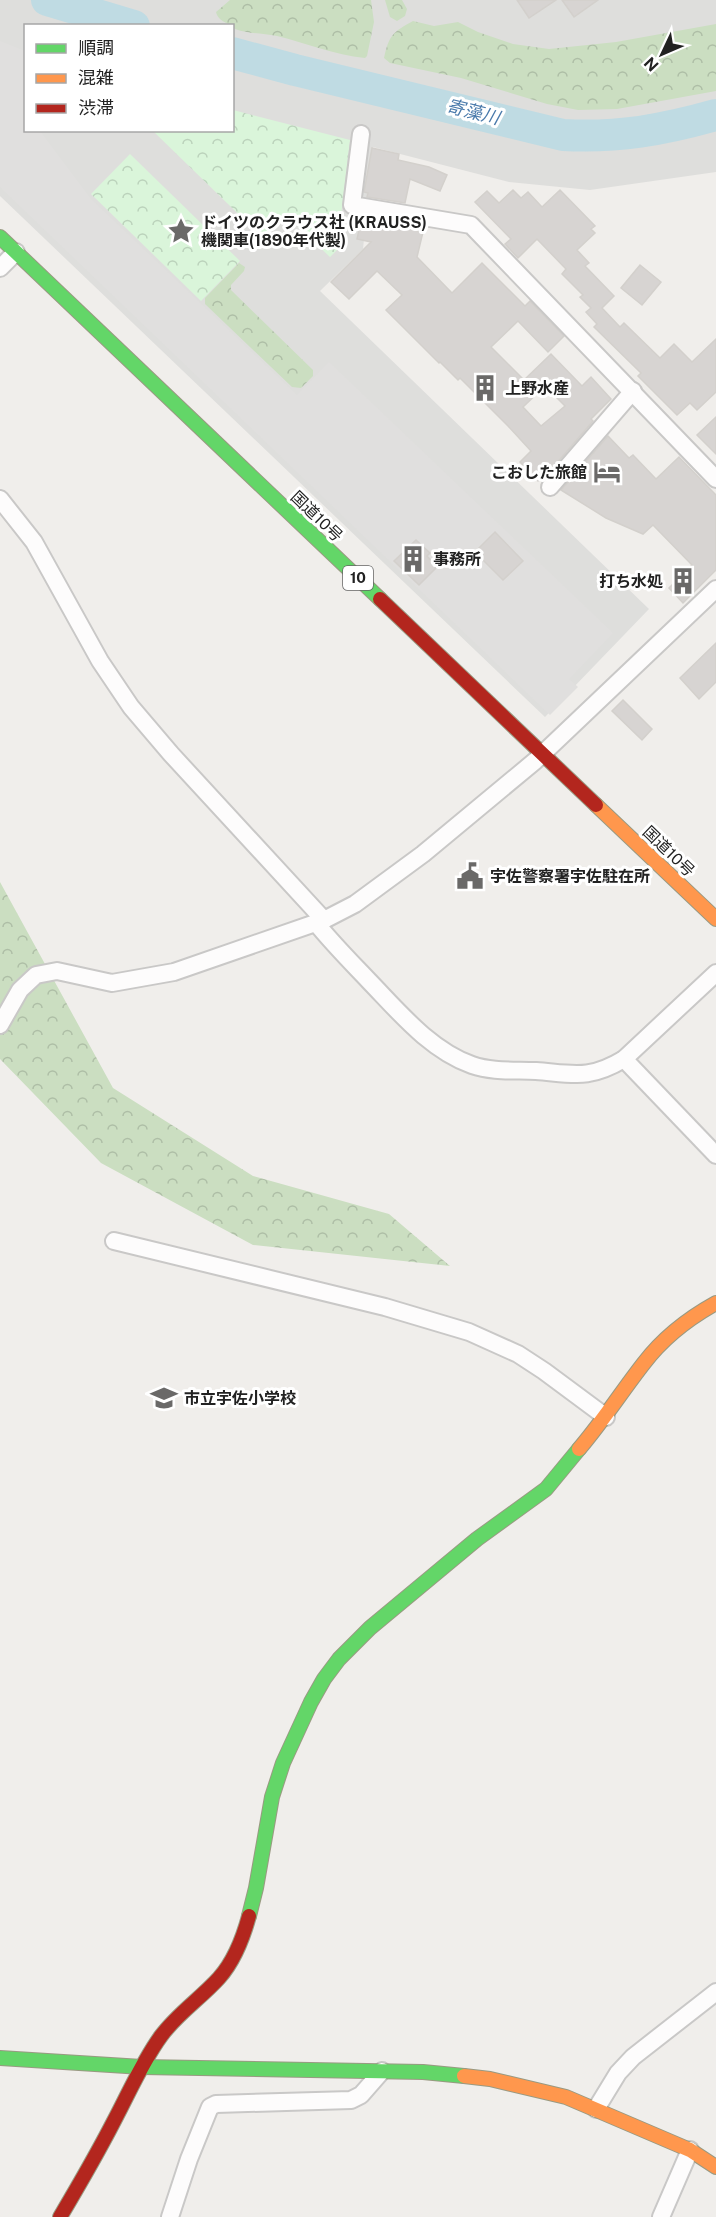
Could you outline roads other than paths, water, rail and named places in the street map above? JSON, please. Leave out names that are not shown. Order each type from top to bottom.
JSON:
[{"type":"main road","name":"国道10号","points":[[0,237],[716,919]]},
{"type":"main road","points":[[60,2217],[161,2036],[193,2001],[219,1978],[239,1944],[256,1888],[272,1797],[287,1754],[311,1701],[324,1679],[339,1659],[370,1628],[477,1539],[546,1489],[606,1417],[645,1361],[694,1315],[716,1303]]},
{"type":"main road","points":[[0,2058],[142,2067],[432,2072],[490,2079],[566,2097],[690,2150],[716,2167]]},
{"type":"street","points":[[362,134],[352,205],[471,225],[716,479]]},
{"type":"street","points":[[0,268],[16,252]]},
{"type":"street","points":[[550,487],[633,391]]},
{"type":"street","points":[[0,499],[34,542],[100,661],[131,707],[411,1024],[449,1054],[472,1065],[492,1070],[592,1074],[608,1069],[624,1059],[716,972]]},
{"type":"street","points":[[0,1025],[20,990],[36,975],[46,972],[69,973],[101,982],[120,982],[174,972],[320,922],[355,904],[423,854],[543,754],[716,589]]},
{"type":"street","points":[[624,1059],[716,1155]]},
{"type":"street","points":[[114,1241],[385,1306],[469,1332],[518,1354],[606,1417]]},
{"type":"street","points":[[596,2109],[618,2073],[633,2057],[716,1992]]},
{"type":"street","points":[[170,2217],[189,2159],[210,2107],[216,2104],[351,2100],[361,2095],[382,2071]]},
{"type":"street","points":[[661,2217],[690,2150]]},
{"type":"waterway","name":"寄藻川","points":[[47,0],[127,24]]},
{"type":"waterway","name":"寄藻川","points":[[66,6],[75,0]]},
{"type":"waterway","name":"寄藻川","points":[[234,54],[563,135],[640,132],[716,115]]},
{"type":"place","name":"ドイツのクラウス社 (KRAUSS) 機関車(1890年代製)","points":[[181,231]]},
{"type":"place","name":"上野水産","points":[[485,388]]},
{"type":"place","name":"こおした旅館","points":[[607,472]]},
{"type":"place","name":"事務所","points":[[413,559]]},
{"type":"place","name":"打ち水処","points":[[683,581]]},
{"type":"place","name":"宇佐警察署宇佐駐在所","points":[[470,876]]},
{"type":"place","name":"市立宇佐小学校","points":[[164,1398]]}]
